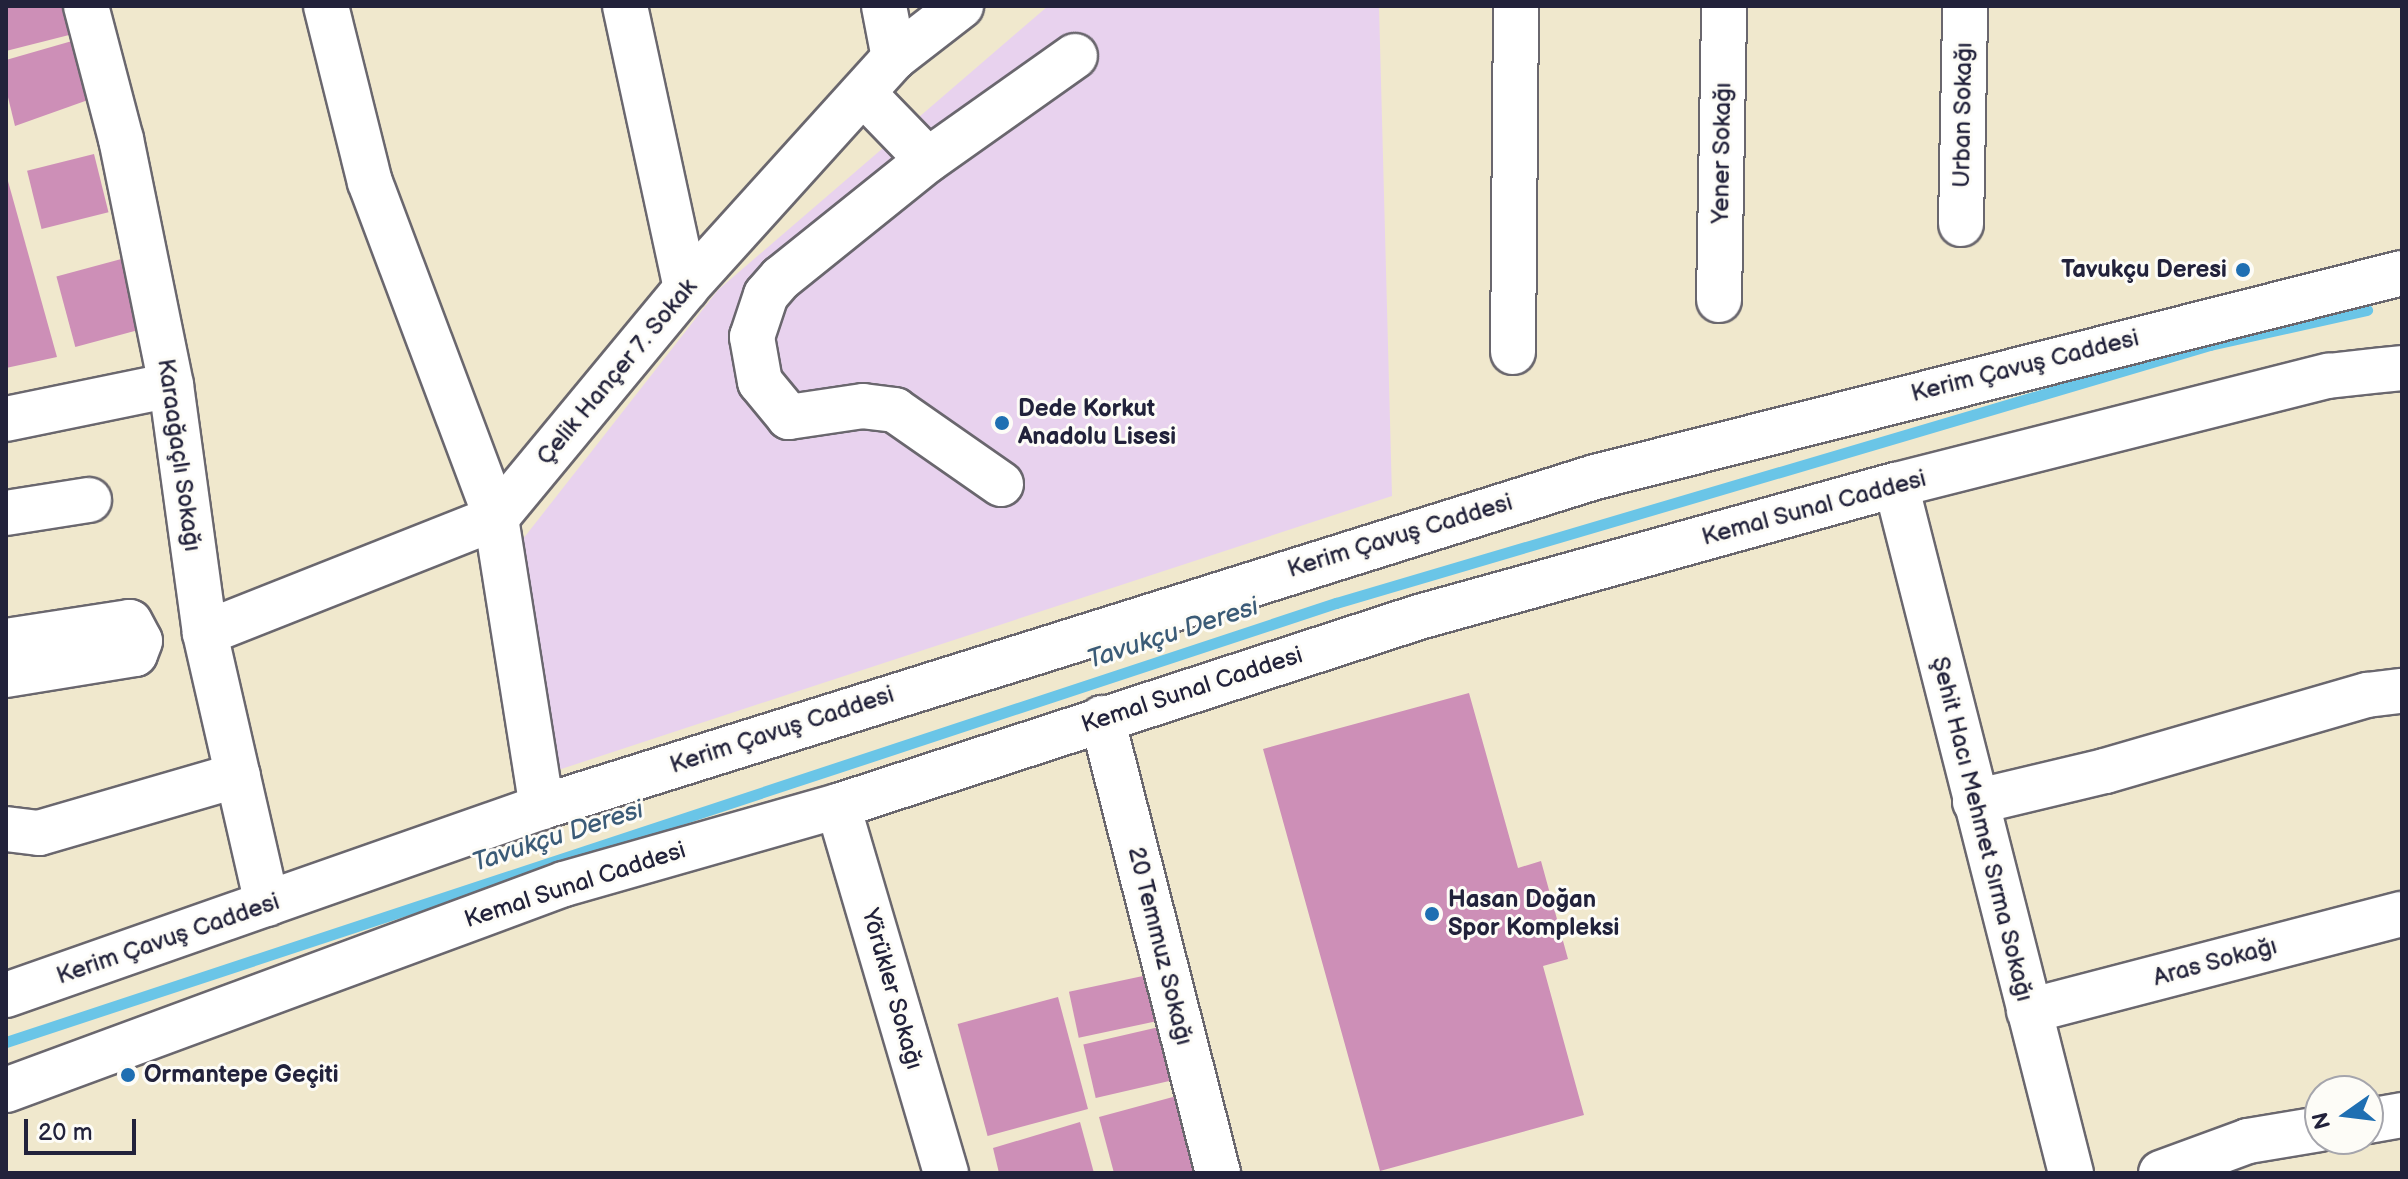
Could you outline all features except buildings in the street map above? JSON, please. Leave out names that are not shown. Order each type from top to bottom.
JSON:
[{"type":"street","name":"Karaağaçlı Sokağı","points":[[86,6],[121,139],[171,385],[205,633],[267,904]]},
{"type":"street","points":[[326,6],[370,182],[496,518],[542,807]]},
{"type":"street","points":[[625,6],[686,288]]},
{"type":"street","points":[[884,6],[894,58]]},
{"type":"street","name":"Çelik Hançer 7. Sokak","points":[[205,633],[496,518],[686,288],[894,58],[961,6]]},
{"type":"street","points":[[1513,352],[1516,6]]},
{"type":"street","name":"Yener Sokağı","points":[[1719,300],[1724,6]]},
{"type":"street","name":"Urban Sokağı","points":[[1961,224],[1965,6]]},
{"type":"street","points":[[1001,484],[895,410],[863,406],[789,417],[772,401],[753,360],[757,316],[774,287],[928,160],[1075,56]]},
{"type":"street","points":[[863,93],[928,160]]},
{"type":"street","name":"Kerim Çavuş Caddesi","points":[[6,995],[542,807],[1146,614],[1595,477],[2402,273]]},
{"type":"street","name":"Kemal Sunal Caddesi","points":[[6,1090],[564,884],[838,806],[1419,617],[1896,485],[2328,376],[2402,368]]},
{"type":"street","points":[[6,419],[171,385]]},
{"type":"street","name":"Şehit Hacı Mehmet Sırma Sokağı","points":[[1896,485],[2071,1173]]},
{"type":"street","points":[[6,513],[89,500]]},
{"type":"street","points":[[6,641],[130,622],[140,641],[135,654],[6,675]]},
{"type":"street","points":[[1975,802],[2105,771],[2367,695],[2402,691]]},
{"type":"street","name":"20 Temmuz Sokağı","points":[[1102,718],[1218,1173]]},
{"type":"street","points":[[6,829],[39,833],[238,775]]},
{"type":"street","name":"Yörükler Sokağı","points":[[838,806],[946,1173]]},
{"type":"street","name":"Aras Sokağı","points":[[2029,1011],[2402,914]]},
{"type":"street","points":[[2161,1173],[2248,1141],[2304,1132]]},
{"type":"shaded area","name":"Dede Korkut Anadolu Lisesi","points":[[1048,6],[1379,6],[1392,496],[546,774],[512,553],[718,290]]},
{"type":"waterway","name":"Tavukçu Deresi","points":[[6,1042],[1336,603],[2210,345],[2367,310]]},
{"type":"place","name":"Tavukçu Deresi","points":[[2243,270]]},
{"type":"place","name":"Dede Korkut Anadolu Lisesi","points":[[1002,423]]},
{"type":"place","name":"Hasan Doğan Spor Kompleksi","points":[[1432,914]]},
{"type":"place","name":"Ormantepe Geçiti","points":[[128,1075]]}]
